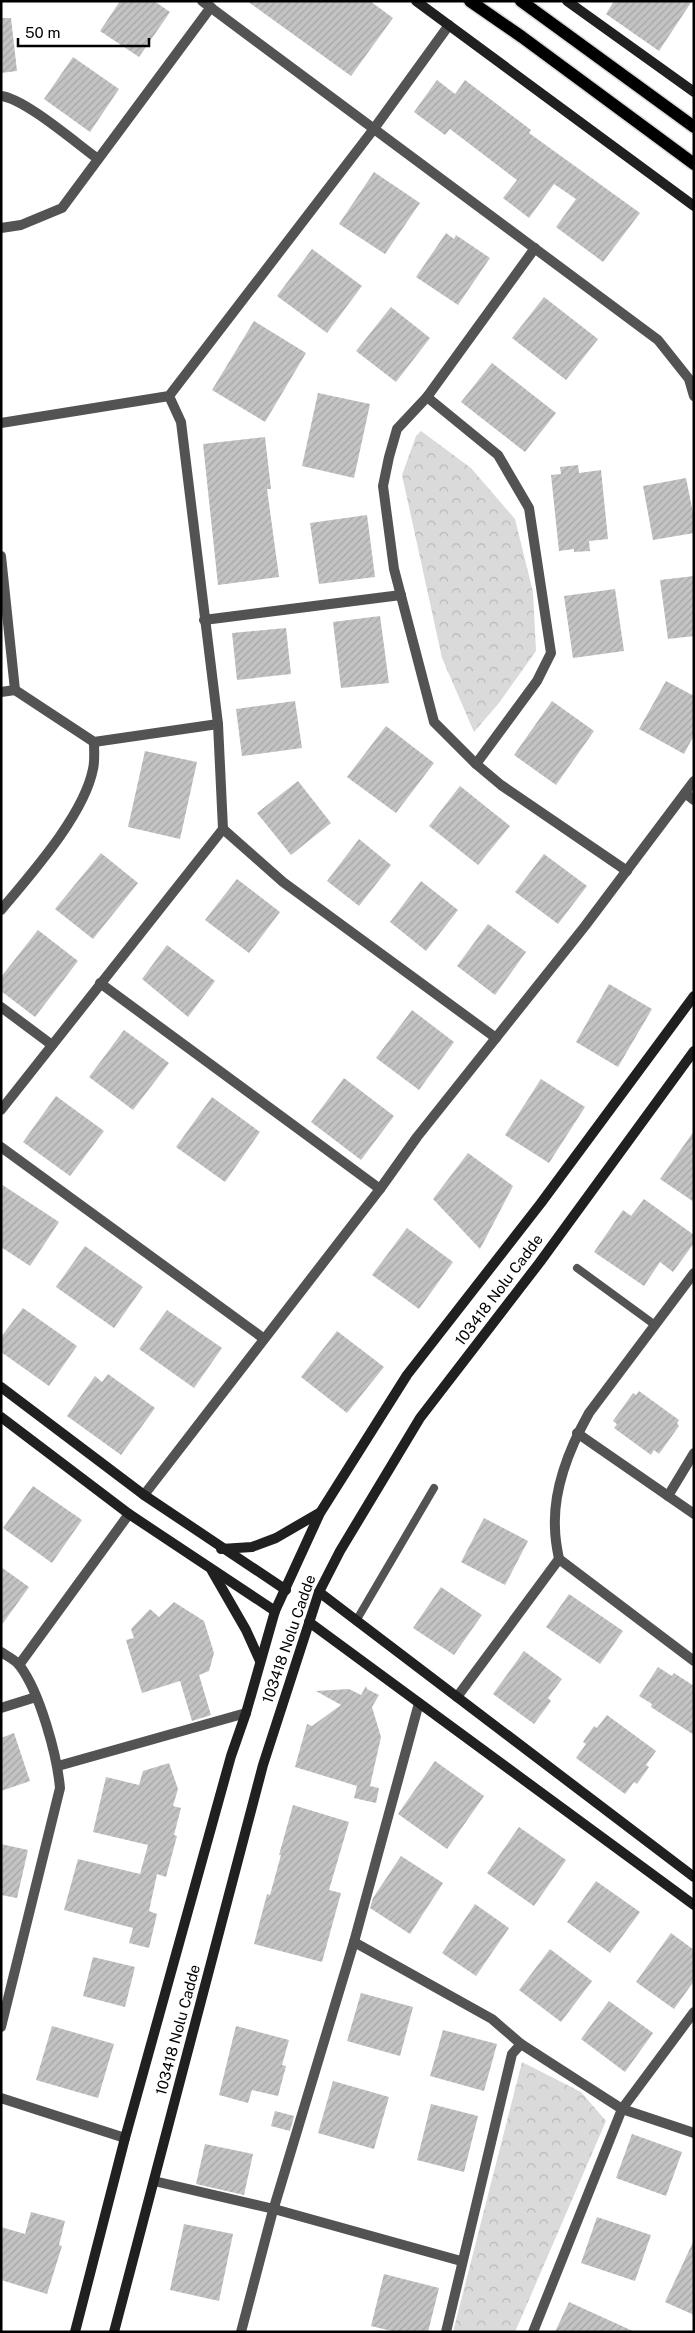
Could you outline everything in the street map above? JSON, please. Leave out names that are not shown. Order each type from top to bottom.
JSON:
[{"type":"main road","points":[[416,1],[694,206]]},
{"type":"main road","points":[[470,1],[694,164]]},
{"type":"main road","points":[[521,1],[694,127]]},
{"type":"main road","points":[[567,1],[694,92]]},
{"type":"main road","points":[[75,2332],[125,2138],[231,1756],[246,1714],[275,1611],[286,1590],[294,1567],[320,1513],[407,1375],[541,1203],[694,996]]},
{"type":"main road","name":"103418 Nolu Cadde","points":[[114,2332],[263,1765],[318,1592],[340,1551],[420,1418],[540,1262],[694,1051]]},
{"type":"main road","points":[[1,1387],[144,1496],[221,1549],[286,1590]]},
{"type":"main road","points":[[1,1417],[129,1514],[275,1611]]},
{"type":"main road","points":[[221,1549],[252,1547],[276,1538],[320,1513]]},
{"type":"main road","points":[[210,1568],[246,1630],[260,1661]]},
{"type":"main road","points":[[318,1592],[694,1877]]},
{"type":"main road","points":[[309,1622],[694,1904]]},
{"type":"street","points":[[1,228],[21,225],[62,208],[206,4],[658,340],[689,379],[694,396]]},
{"type":"street","points":[[1,423],[169,396],[373,130],[449,25]]},
{"type":"street","points":[[1,96],[8,97],[25,106],[98,159]]},
{"type":"street","points":[[535,248],[427,397],[397,429],[384,486],[394,569],[434,722],[476,764],[501,784],[627,871]]},
{"type":"street","points":[[1,1110],[224,828],[218,724],[181,422],[169,396]]},
{"type":"street","points":[[427,397],[498,455],[529,508],[550,653],[538,681],[476,764]]},
{"type":"street","points":[[1,556],[15,690]]},
{"type":"street","points":[[204,620],[401,595]]},
{"type":"street","points":[[1,692],[15,690],[94,742],[218,724]]},
{"type":"street","points":[[1,910],[65,829],[85,792],[93,769],[94,742]]},
{"type":"street","points":[[144,1496],[263,1338],[380,1189],[416,1137],[627,871],[690,796],[694,781]]},
{"type":"street","points":[[224,828],[283,882],[496,1038]]},
{"type":"street","points":[[100,983],[380,1189]]},
{"type":"street","points":[[1,1007],[52,1045]]},
{"type":"street","points":[[1,1147],[263,1338]]},
{"type":"street","points":[[456,1697],[559,1559],[555,1527],[558,1490],[578,1433],[589,1413],[694,1272]]},
{"type":"street","points":[[578,1433],[694,1514]]},
{"type":"street","points":[[668,1496],[694,1454]]},
{"type":"street","points":[[19,1665],[129,1514]]},
{"type":"street","points":[[559,1559],[694,1661]]},
{"type":"street","points":[[1,1652],[19,1665],[36,1696],[58,1766],[60,1788],[1,2027]]},
{"type":"street","points":[[1,1708],[36,1696]]},
{"type":"street","points":[[241,2332],[274,2209],[354,1942],[419,1703]]},
{"type":"street","points":[[58,1766],[246,1714]]},
{"type":"street","points":[[354,1942],[492,2019],[521,2044],[622,2109],[694,2133]]},
{"type":"street","points":[[533,2332],[622,2109],[694,2012]]},
{"type":"street","points":[[446,2332],[461,2261],[512,2054],[521,2044]]},
{"type":"street","points":[[1,2098],[125,2138]]},
{"type":"street","points":[[154,2180],[274,2209],[461,2261]]},
{"type":"lane","points":[[578,1268],[655,1325]]},
{"type":"lane","points":[[356,1622],[434,1488]]},
{"type":"green space","points":[[421,431],[471,468],[515,519],[533,592],[536,651],[499,703],[474,732],[442,658],[402,475],[416,436]]},
{"type":"green space","points":[[522,2062],[581,2092],[606,2121],[515,2332],[453,2332]]},
{"type":"building","points":[[120,1],[154,1],[170,12],[139,57],[100,31]]},
{"type":"building","points":[[247,1],[370,1],[393,18],[351,76]]},
{"type":"building","points":[[614,1],[692,1],[659,51],[606,14]]},
{"type":"building","points":[[1,18],[11,18],[17,71],[1,73]]},
{"type":"building","points":[[73,57],[119,89],[90,132],[44,99]]},
{"type":"building","points":[[437,80],[455,94],[465,80],[531,130],[529,133],[640,213],[603,262],[556,227],[576,199],[554,184],[529,218],[503,198],[517,180],[450,129],[445,135],[414,112]]},
{"type":"building","points":[[374,172],[420,203],[385,254],[339,224]]},
{"type":"building","points":[[446,233],[454,239],[456,235],[490,258],[458,305],[416,277]]},
{"type":"building","points":[[312,249],[362,286],[327,333],[277,296]]},
{"type":"building","points":[[544,297],[598,339],[566,380],[512,338]]},
{"type":"building","points":[[391,307],[430,338],[396,382],[356,351]]},
{"type":"building","points":[[254,321],[306,353],[265,422],[212,390]]},
{"type":"building","points":[[492,363],[556,413],[525,452],[461,402]]},
{"type":"building","points":[[318,393],[370,404],[354,478],[302,466]]},
{"type":"building","points":[[265,437],[271,489],[267,489],[279,577],[218,585],[203,444]]},
{"type":"building","points":[[578,465],[579,473],[601,470],[608,539],[589,541],[590,551],[574,552],[574,549],[559,551],[551,475],[561,474],[560,467]]},
{"type":"building","points":[[686,478],[694,518],[694,533],[653,540],[643,486]]},
{"type":"building","points":[[367,515],[375,577],[319,584],[310,523]]},
{"type":"building","points":[[694,576],[694,636],[668,639],[660,580]]},
{"type":"building","points":[[615,589],[624,651],[573,658],[564,596]]},
{"type":"building","points":[[380,616],[389,683],[341,688],[333,622]]},
{"type":"building","points":[[286,628],[291,674],[237,680],[232,633]]},
{"type":"building","points":[[666,681],[694,696],[694,735],[684,754],[639,729]]},
{"type":"building","points":[[295,701],[302,748],[242,756],[236,709]]},
{"type":"building","points":[[552,701],[594,731],[556,785],[514,755]]},
{"type":"building","points":[[386,726],[434,763],[396,813],[347,777]]},
{"type":"building","points":[[145,751],[197,762],[180,839],[128,827]]},
{"type":"building","points":[[298,781],[331,823],[291,855],[257,813]]},
{"type":"building","points":[[460,786],[510,826],[478,865],[429,826]]},
{"type":"building","points":[[359,839],[391,865],[359,906],[327,881]]},
{"type":"building","points":[[101,853],[138,883],[93,939],[55,909]]},
{"type":"building","points":[[544,854],[587,886],[558,924],[515,892]]},
{"type":"building","points":[[237,879],[280,912],[249,953],[205,920]]},
{"type":"building","points":[[421,881],[458,910],[426,951],[390,922]]},
{"type":"building","points":[[488,924],[526,952],[495,995],[457,966]]},
{"type":"building","points":[[38,930],[78,961],[35,1017],[1,991],[1,977]]},
{"type":"building","points":[[167,945],[215,981],[188,1017],[142,979]]},
{"type":"building","points":[[609,984],[652,1009],[618,1067],[576,1042]]},
{"type":"building","points":[[412,1010],[454,1042],[419,1090],[376,1058]]},
{"type":"building","points":[[124,1030],[169,1063],[133,1110],[89,1077]]},
{"type":"building","points":[[344,1078],[394,1116],[361,1160],[311,1122]]},
{"type":"building","points":[[541,1079],[585,1107],[549,1163],[505,1135]]},
{"type":"building","points":[[56,1096],[104,1131],[70,1176],[23,1142]]},
{"type":"building","points":[[212,1097],[260,1132],[225,1182],[176,1147]]},
{"type":"building","points":[[694,1131],[694,1202],[660,1179]]},
{"type":"building","points":[[468,1153],[513,1186],[480,1249],[433,1199]]},
{"type":"building","points":[[1,1184],[59,1222],[30,1266],[1,1247]]},
{"type":"building","points":[[644,1199],[694,1235],[694,1243],[673,1272],[660,1262],[644,1286],[594,1252],[623,1210],[631,1216]]},
{"type":"building","points":[[407,1228],[453,1262],[419,1309],[372,1275]]},
{"type":"building","points":[[85,1246],[143,1287],[114,1328],[56,1287]]},
{"type":"building","points":[[23,1308],[77,1346],[49,1386],[1,1352],[1,1337]]},
{"type":"building","points":[[167,1310],[222,1348],[194,1388],[139,1349]]},
{"type":"building","points":[[337,1331],[384,1367],[347,1413],[301,1377]]},
{"type":"building","points":[[108,1374],[155,1408],[121,1455],[67,1416],[95,1376],[102,1382]]},
{"type":"building","points":[[639,1391],[679,1420],[677,1423],[679,1426],[659,1454],[654,1450],[651,1455],[614,1428],[617,1424],[613,1421],[633,1393],[636,1395]]},
{"type":"building","points":[[33,1486],[82,1520],[52,1563],[3,1528]]},
{"type":"building","points":[[484,1518],[528,1541],[505,1585],[461,1562]]},
{"type":"building","points":[[1,1567],[29,1587],[1,1626]]},
{"type":"building","points":[[441,1587],[482,1615],[454,1655],[413,1628]]},
{"type":"building","points":[[569,1594],[623,1631],[600,1664],[546,1627]]},
{"type":"building","points":[[174,1602],[204,1621],[214,1653],[209,1671],[199,1675],[211,1715],[192,1721],[180,1681],[142,1693],[126,1640],[134,1638],[131,1629],[150,1609],[159,1617]]},
{"type":"building","points":[[524,1651],[562,1679],[548,1698],[551,1701],[534,1724],[493,1694]]},
{"type":"building","points":[[658,1667],[672,1676],[674,1673],[694,1686],[694,1735],[651,1707],[652,1704],[639,1696]]},
{"type":"building","points":[[366,1686],[367,1689],[379,1695],[372,1707],[381,1737],[370,1786],[379,1788],[376,1803],[354,1798],[357,1786],[295,1767],[307,1724],[312,1726],[341,1705],[316,1691],[349,1689],[361,1695]]},
{"type":"building","points":[[607,1715],[656,1751],[646,1765],[649,1767],[637,1784],[634,1782],[625,1794],[576,1758],[586,1744],[583,1742],[594,1726],[597,1728]]},
{"type":"building","points":[[14,1733],[30,1781],[1,1791],[1,1738]]},
{"type":"building","points":[[435,1761],[484,1796],[447,1849],[398,1814]]},
{"type":"building","points":[[169,1763],[178,1789],[173,1806],[181,1808],[174,1835],[177,1836],[166,1877],[157,1874],[149,1911],[157,1914],[149,1948],[129,1943],[133,1928],[64,1910],[78,1859],[140,1874],[148,1845],[93,1832],[106,1777],[139,1785],[143,1771]]},
{"type":"building","points":[[293,1805],[349,1822],[329,1890],[341,1893],[322,1962],[254,1944],[267,1894],[270,1895]]},
{"type":"building","points":[[519,1827],[566,1860],[534,1906],[487,1873]]},
{"type":"building","points":[[1,1844],[28,1850],[17,1898],[1,1895]]},
{"type":"building","points":[[401,1856],[443,1883],[410,1934],[370,1908],[373,1898]]},
{"type":"building","points":[[596,1881],[640,1912],[610,1953],[567,1922]]},
{"type":"building","points":[[475,1904],[509,1928],[476,1976],[442,1953]]},
{"type":"building","points":[[671,1933],[694,1950],[694,1981],[674,2009],[636,1982]]},
{"type":"building","points":[[550,1949],[592,1981],[561,2022],[519,1990]]},
{"type":"building","points":[[93,1957],[135,1967],[125,2007],[83,1996]]},
{"type":"building","points":[[361,1993],[413,2007],[400,2056],[347,2041]]},
{"type":"building","points":[[609,2001],[653,2033],[625,2072],[581,2039]]},
{"type":"building","points":[[52,2026],[114,2044],[98,2098],[36,2080]]},
{"type":"building","points":[[236,2026],[289,2040],[282,2065],[286,2066],[278,2096],[252,2090],[248,2103],[219,2095]]},
{"type":"building","points":[[443,2030],[497,2044],[484,2091],[430,2076]]},
{"type":"building","points":[[333,2081],[389,2097],[374,2149],[318,2133]]},
{"type":"building","points":[[431,2104],[478,2116],[464,2172],[417,2160]]},
{"type":"building","points":[[275,2111],[294,2116],[290,2131],[271,2126]]},
{"type":"building","points":[[632,2134],[682,2152],[666,2196],[616,2178]]},
{"type":"building","points":[[205,2144],[253,2154],[244,2195],[196,2184]]},
{"type":"building","points":[[31,2212],[65,2221],[59,2245],[62,2246],[47,2294],[1,2280],[1,2227],[25,2234]]},
{"type":"building","points":[[597,2217],[651,2235],[635,2281],[581,2263]]},
{"type":"building","points":[[184,2224],[233,2234],[219,2301],[170,2290]]},
{"type":"building","points":[[694,2240],[694,2315],[665,2302]]},
{"type":"building","points":[[384,2274],[439,2288],[428,2332],[396,2332],[371,2326]]},
{"type":"building","points":[[569,2302],[635,2332],[555,2332]]}]
